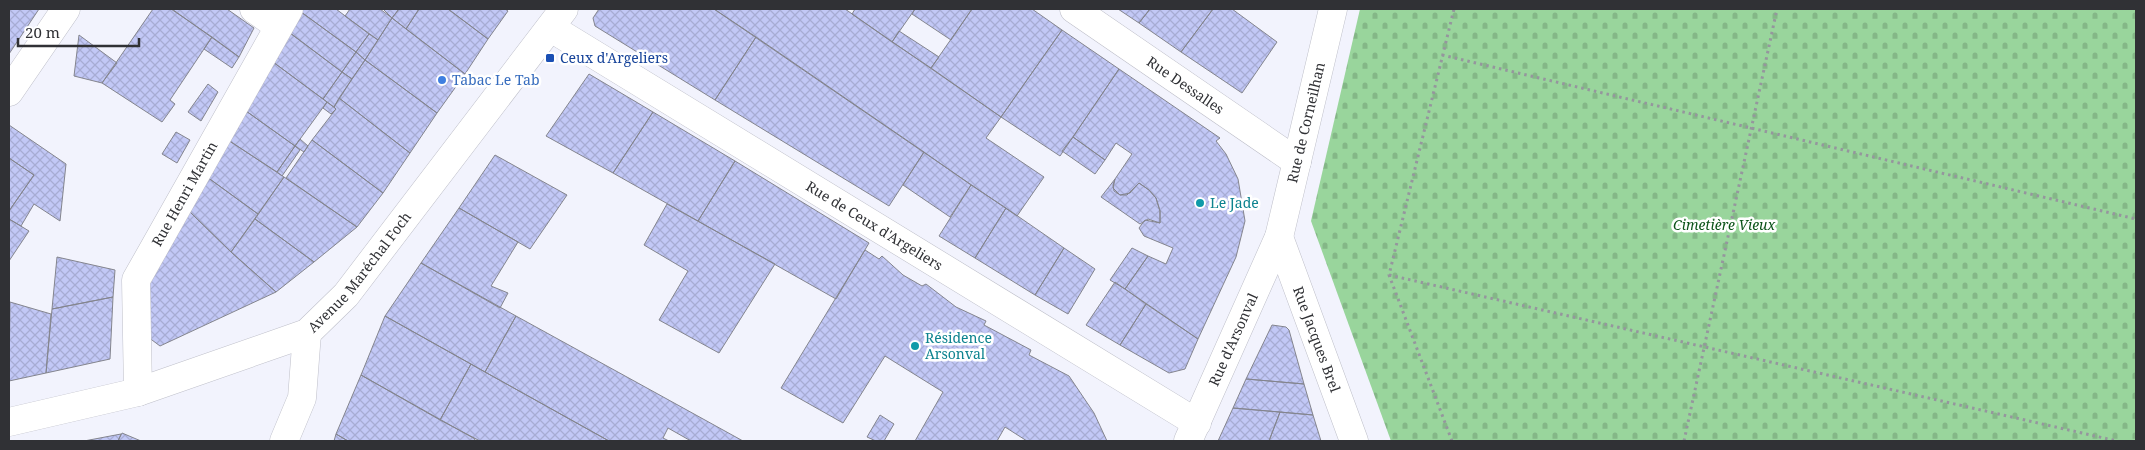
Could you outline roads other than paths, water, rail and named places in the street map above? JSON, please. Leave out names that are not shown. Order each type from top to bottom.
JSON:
[{"type":"street","points":[[9,92],[66,9]]},
{"type":"street","points":[[254,9],[284,17]]},
{"type":"street","name":"Rue Dessalles","points":[[1074,9],[1297,162]]},
{"type":"street","name":"Rue de Corneilhan","points":[[1279,237],[1333,9]]},
{"type":"street","name":"Rue Henri Martin","points":[[138,392],[136,280],[284,17]]},
{"type":"street","name":"Avenue Maréchal Foch","points":[[9,422],[138,392],[308,333],[346,295],[558,18]]},
{"type":"street","name":"Rue de Ceux d'Argeliers","points":[[558,18],[1192,432]]},
{"type":"street","name":"Rue d'Arsonval","points":[[1192,432],[1279,237]]},
{"type":"street","name":"Rue Jacques Brel","points":[[1279,237],[1354,441]]},
{"type":"street","points":[[284,441],[302,398],[308,333]]},
{"type":"place","name":"Ceux d'Argeliers","points":[[550,58]]},
{"type":"place","name":"Tabac Le Tab","points":[[442,80]]},
{"type":"place","name":"Le Jade","points":[[1200,203]]},
{"type":"place","name":"Résidence Arsonval","points":[[915,346]]},
{"type":"park label","name":"Cimetière Vieux","points":[[1724,225]]}]
